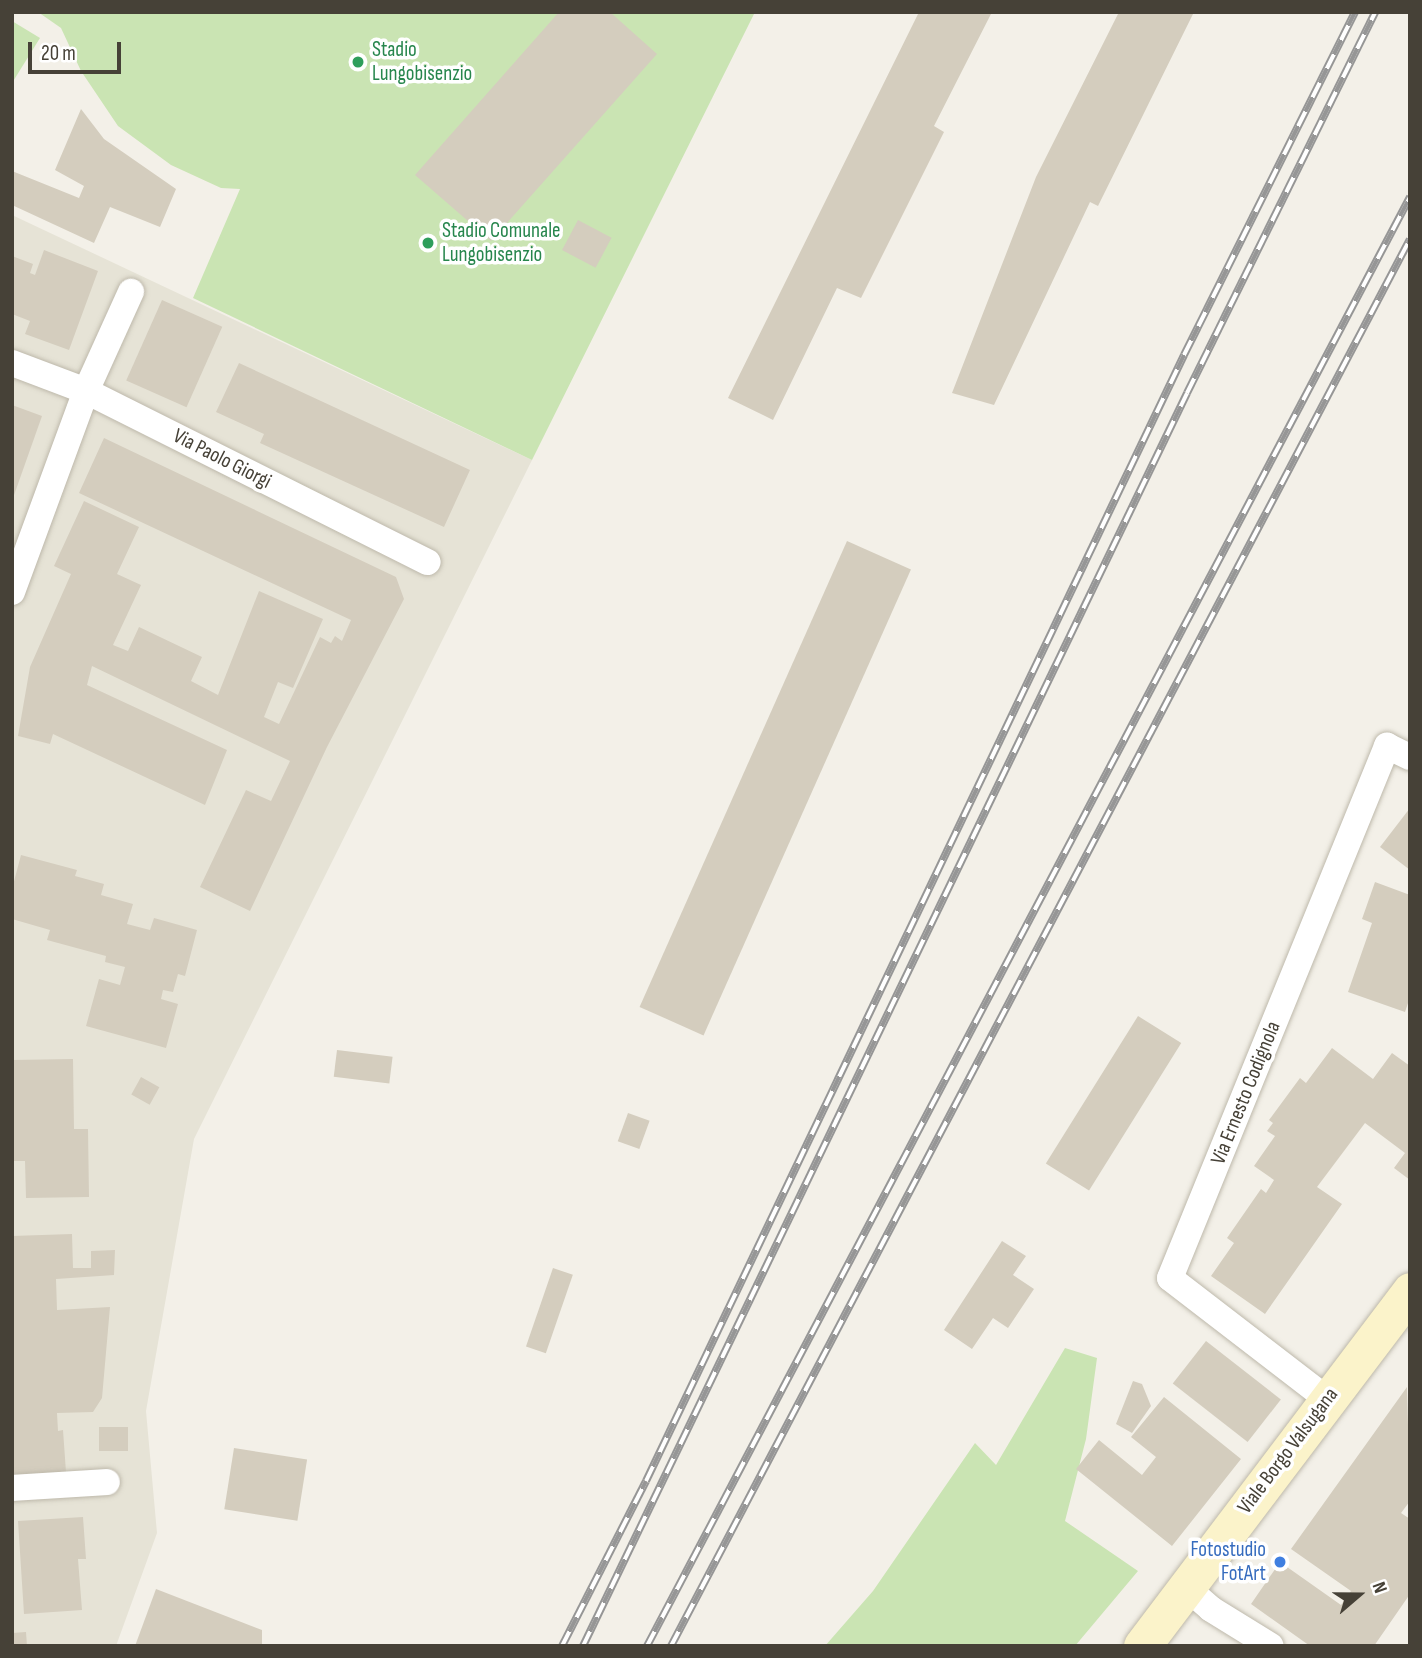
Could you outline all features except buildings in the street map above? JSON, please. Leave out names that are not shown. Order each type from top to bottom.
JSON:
[{"type":"main road","name":"Viale Borgo Valsugana","points":[[1142,1646],[1410,1291]]},
{"type":"street","points":[[12,592],[86,391],[131,292]]},
{"type":"street","name":"Via Paolo Giorgi","points":[[12,363],[86,391],[428,562]]},
{"type":"street","name":"Via Ernesto Codignola","points":[[1327,1399],[1170,1278],[1387,746],[1410,757]]},
{"type":"street","points":[[12,1488],[107,1482]]},
{"type":"street","points":[[1187,1588],[1211,1609],[1270,1646]]},
{"type":"shaded area","points":[[12,215],[532,460],[194,1139],[146,1411],[157,1533],[116,1646],[12,1646]]},
{"type":"green space","name":"Stadio Comunale Lungobisenzio","points":[[38,12],[755,12],[532,460],[193,298],[240,189],[221,188],[171,165],[118,126],[81,71],[61,28]]},
{"type":"green space","points":[[12,21],[40,38],[12,83]]},
{"type":"green space","points":[[1065,1348],[1097,1358],[1086,1439],[1065,1521],[1138,1571],[1075,1646],[825,1646],[873,1591],[975,1443],[996,1465]]},
{"type":"railway","points":[[562,1646],[646,1481],[1184,355],[1355,12]]},
{"type":"railway","points":[[583,1646],[1187,393],[1375,12]]},
{"type":"railway","points":[[647,1646],[1410,197]]},
{"type":"railway","points":[[671,1646],[1410,239]]},
{"type":"place","name":"Stadio Lungobisenzio","points":[[358,62]]},
{"type":"place","name":"Stadio Comunale Lungobisenzio","points":[[428,243]]},
{"type":"place","name":"Fotostudio FotArt","points":[[1280,1562]]}]
